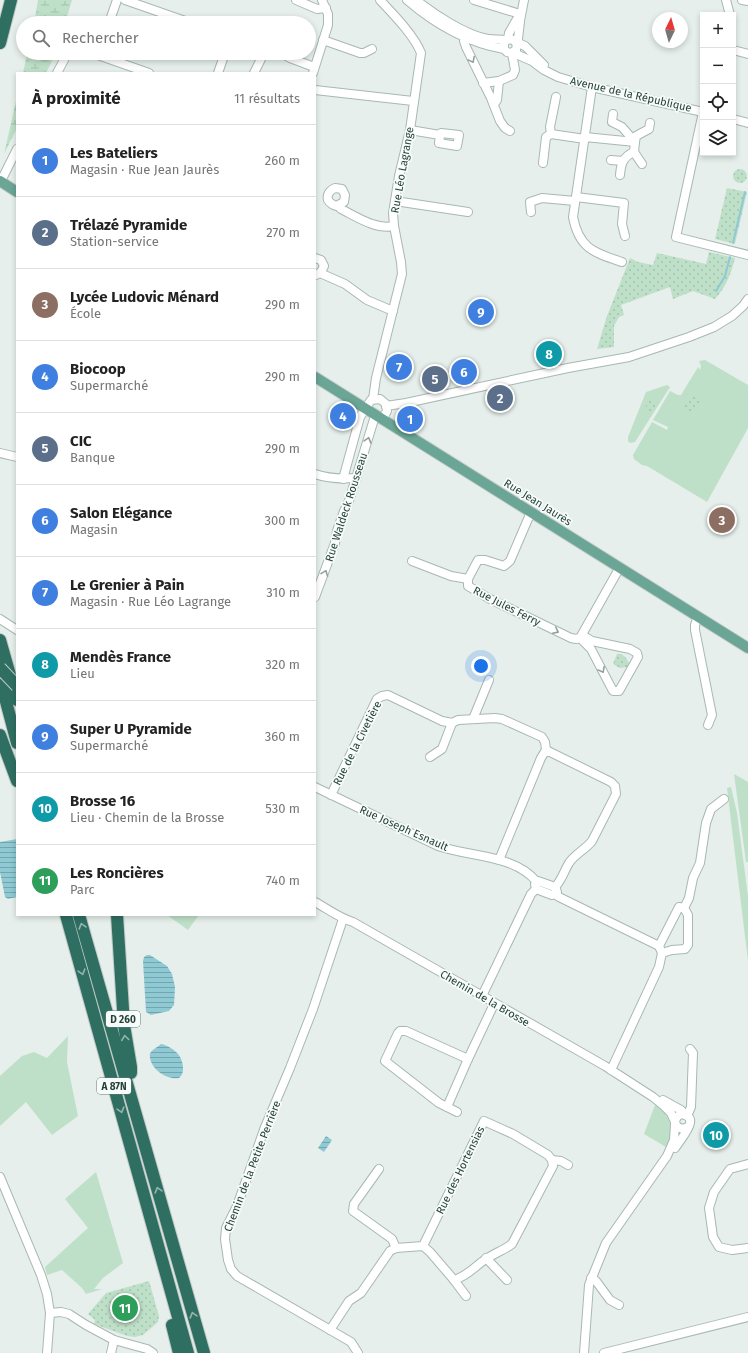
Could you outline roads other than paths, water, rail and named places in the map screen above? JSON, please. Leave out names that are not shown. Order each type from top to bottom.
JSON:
[{"type":"highway","points":[[0,43],[11,0]]},
{"type":"highway","points":[[0,640],[16,696]]},
{"type":"highway","points":[[0,668],[16,685]]},
{"type":"highway","points":[[0,679],[16,739]]},
{"type":"highway","points":[[0,735],[16,778]]},
{"type":"highway","points":[[61,916],[72,934]]},
{"type":"highway","name":"A 87N","points":[[66,916],[188,1353]]},
{"type":"highway","name":"A 87N","points":[[79,916],[204,1353]]},
{"type":"highway","name":"D 260","points":[[117,916],[124,1025],[131,1067],[130,1090]]},
{"type":"highway","points":[[157,1239],[156,1258],[179,1353]]},
{"type":"highway","points":[[172,1323],[176,1353]]},
{"type":"main road","points":[[0,181],[16,191]]},
{"type":"main road","name":"Rue Jean Jaurès","points":[[316,379],[748,648]]},
{"type":"street","points":[[111,16],[117,0]]},
{"type":"street","points":[[125,0],[171,16]]},
{"type":"street","points":[[296,0],[317,9],[326,8]]},
{"type":"street","points":[[294,60],[314,70],[328,22],[328,14],[322,0]]},
{"type":"street","name":"Rue Léo Lagrange","points":[[373,399],[376,378],[402,274],[393,213],[399,176],[410,130],[421,53],[398,19],[380,0]]},
{"type":"street","points":[[407,0],[434,21],[466,37],[481,44],[504,49],[508,53],[513,52]]},
{"type":"street","points":[[416,0],[440,17],[470,32],[487,39],[512,41],[517,47],[513,52],[515,70],[513,75],[499,81],[484,83]]},
{"type":"street","points":[[474,0],[520,14]]},
{"type":"street","points":[[504,49],[504,44],[518,39],[521,20],[520,14],[524,0]]},
{"type":"street","points":[[726,0],[729,12]]},
{"type":"street","points":[[742,0],[748,1]]},
{"type":"street","points":[[466,37],[464,41],[466,47],[503,125],[510,130]]},
{"type":"street","points":[[324,40],[360,53],[364,53],[372,49]]},
{"type":"street","name":"Avenue de la République","points":[[512,41],[525,46],[546,67],[558,76]]},
{"type":"street","points":[[736,51],[748,54]]},
{"type":"street","name":"Avenue de la République","points":[[513,52],[532,61],[544,70],[592,87],[700,111]]},
{"type":"street","points":[[58,72],[64,60]]},
{"type":"street","points":[[113,60],[146,72]]},
{"type":"street","points":[[218,72],[223,60]]},
{"type":"street","points":[[254,72],[260,60]]},
{"type":"street","points":[[494,104],[497,100],[499,81]]},
{"type":"street","points":[[592,87],[575,199],[573,216],[574,223],[578,235],[593,252],[622,262]]},
{"type":"street","points":[[316,90],[413,101]]},
{"type":"street","points":[[542,163],[546,137],[550,134],[556,97]]},
{"type":"street","points":[[613,114],[612,122],[622,127],[635,142]]},
{"type":"street","points":[[701,120],[676,237],[748,255]]},
{"type":"street","points":[[736,120],[748,122]]},
{"type":"street","points":[[642,164],[634,152],[636,136],[649,128],[650,124]]},
{"type":"street","points":[[410,130],[440,135]]},
{"type":"street","points":[[550,134],[635,142]]},
{"type":"street","points":[[0,181],[16,151]]},
{"type":"street","points":[[620,175],[621,163],[628,154],[634,152]]},
{"type":"street","points":[[611,160],[623,161]]},
{"type":"street","points":[[531,212],[530,202],[542,198],[624,203],[622,224],[625,236]]},
{"type":"street","points":[[395,201],[468,212]]},
{"type":"street","points":[[338,205],[341,209],[379,226],[386,228],[394,226]]},
{"type":"street","points":[[316,258],[321,260],[324,268],[317,274],[345,284],[367,300],[393,310]]},
{"type":"street","points":[[386,406],[568,368],[629,357],[714,327],[732,316],[748,299]]},
{"type":"street","points":[[343,479],[360,417],[369,402],[373,399],[380,399],[386,406],[386,412],[378,418]]},
{"type":"street","name":"Rue Waldeck Rousseau","points":[[316,594],[335,543],[337,531],[344,511],[349,501],[378,418]]},
{"type":"street","points":[[0,453],[16,457]]},
{"type":"street","points":[[316,474],[326,478],[356,478]]},
{"type":"street","name":"Rue Jules Ferry","points":[[531,512],[510,562],[504,566],[501,566],[485,560],[478,560],[468,579],[468,586],[471,589],[571,638],[576,639],[581,637],[592,641],[630,649],[637,653],[638,657],[619,691],[613,691],[591,649],[581,637]]},
{"type":"street","points":[[412,560],[451,576],[468,579]]},
{"type":"street","points":[[581,637],[620,567]]},
{"type":"street","points":[[698,616],[695,630],[712,715],[708,726]]},
{"type":"street","points":[[0,619],[16,629]]},
{"type":"street","points":[[473,719],[489,680]]},
{"type":"street","name":"Rue de la Civetière","points":[[331,795],[377,699],[382,696],[388,695],[442,721],[452,723],[458,720],[502,719],[542,737],[545,742],[546,750]]},
{"type":"street","points":[[430,756],[442,749],[452,723]]},
{"type":"street","points":[[499,860],[541,758],[546,750],[612,782],[616,786],[616,794],[592,841],[570,862],[555,891]]},
{"type":"street","name":"Rue Joseph Esnault","points":[[316,788],[438,846],[499,860],[516,866],[533,877],[536,885]]},
{"type":"street","points":[[684,908],[689,898],[693,878],[700,863],[706,823],[711,808],[724,800]]},
{"type":"street","points":[[482,996],[531,894],[536,885],[541,881],[555,891],[559,897],[649,939],[661,949],[685,949],[688,945],[688,915],[684,908]]},
{"type":"street","name":"Chemin de la Brosse","points":[[316,902],[331,910],[343,919],[353,922],[611,1070],[653,1097],[667,1109],[675,1123]]},
{"type":"street","points":[[611,1070],[659,967],[661,949],[679,907],[684,908]]},
{"type":"street","name":"Chemin de la Petite Perrière","points":[[343,919],[313,1009],[288,1074],[265,1127],[237,1206],[226,1228],[225,1236],[229,1264],[237,1276],[351,1342],[358,1353]]},
{"type":"street","points":[[447,1107],[494,1004]]},
{"type":"street","points":[[457,1112],[439,1103],[385,1061],[400,1030],[406,1031],[468,1059]]},
{"type":"street","points":[[686,1115],[691,1107],[693,1053],[690,1049]]},
{"type":"street","name":"Chemin de la Brosse","points":[[653,1097],[681,1110],[686,1115]]},
{"type":"street","points":[[667,1156],[674,1140],[675,1123],[678,1116],[682,1114],[686,1115]]},
{"type":"street","points":[[584,1353],[591,1278],[606,1243],[688,1127],[690,1122],[686,1115]]},
{"type":"street","name":"Rue des Hortensias","points":[[423,1246],[484,1121],[513,1134],[548,1154],[552,1160],[561,1161],[568,1165]]},
{"type":"street","points":[[675,1123],[681,1129],[688,1127]]},
{"type":"street","points":[[454,1280],[467,1275],[486,1258],[504,1250],[512,1244],[553,1166],[552,1160]]},
{"type":"street","points":[[748,1164],[730,1169],[714,1192],[709,1208],[713,1236],[719,1247],[732,1250],[748,1248]]},
{"type":"street","points":[[379,1169],[354,1204],[353,1211],[392,1239],[396,1248]]},
{"type":"street","points":[[0,1177],[41,1275],[47,1294],[50,1313],[47,1353]]},
{"type":"street","points":[[330,1330],[349,1301],[360,1293],[390,1251],[396,1248],[423,1246],[430,1252],[466,1296]]},
{"type":"street","points":[[486,1258],[507,1280]]},
{"type":"street","points":[[591,1278],[596,1281],[610,1300],[619,1305]]},
{"type":"street","points":[[50,1313],[61,1312],[69,1314],[114,1340],[134,1349],[147,1349],[152,1353]]},
{"type":"street","points":[[604,1353],[748,1317]]},
{"type":"street","points":[[111,1353],[114,1340]]},
{"type":"water","points":[[16,839],[16,897],[8,899],[5,897],[0,872],[0,842]]},
{"type":"water","points":[[150,955],[167,966],[172,974],[175,987],[174,1005],[169,1011],[151,1015],[146,1012],[143,961],[144,957]]},
{"type":"water","points":[[161,1044],[173,1049],[180,1057],[183,1070],[179,1078],[165,1076],[157,1070],[151,1062],[150,1053]]},
{"type":"water","points":[[326,1136],[332,1140],[324,1152],[318,1148]]},
{"type":"waterway","points":[[733,243],[745,192]]},
{"type":"waterway","points":[[716,291],[725,276],[730,257]]},
{"type":"place","name":"Super U Pyramide","points":[[481,312]]},
{"type":"place","name":"Mendès France","points":[[549,354]]},
{"type":"place","name":"Le Grenier à Pain","points":[[399,367]]},
{"type":"place","name":"Salon Elégance","points":[[464,372]]},
{"type":"place","name":"CIC","points":[[435,379]]},
{"type":"place","name":"Trélazé Pyramide","points":[[500,398]]},
{"type":"place","name":"Biocoop","points":[[343,416]]},
{"type":"place","name":"Les Bateliers","points":[[410,419]]},
{"type":"place","name":"Lycée Ludovic Ménard","points":[[722,520]]},
{"type":"place","name":"Brosse 16","points":[[716,1135]]},
{"type":"place","name":"Les Roncières","points":[[125,1308]]}]
